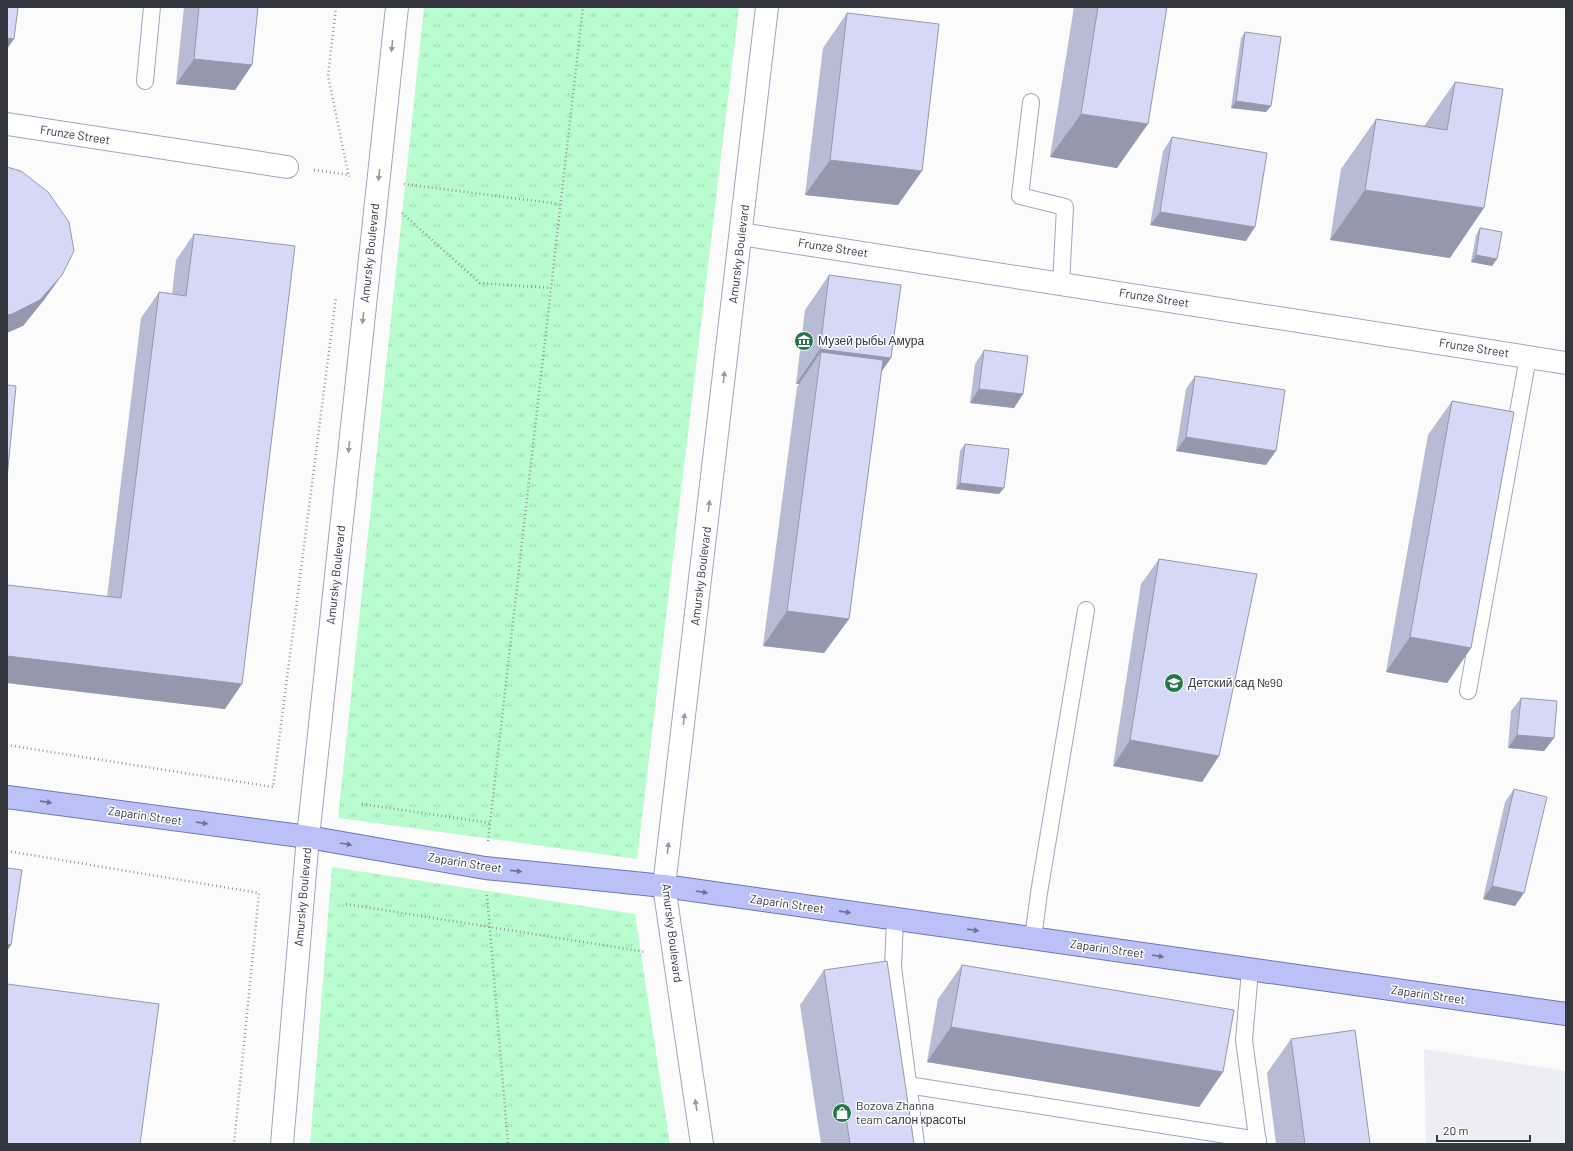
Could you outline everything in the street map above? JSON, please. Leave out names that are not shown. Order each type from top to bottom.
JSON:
[{"type":"main road","name":"Zaparin Street","points":[[7,797],[308,837],[485,868],[664,886],[1566,1014]]},
{"type":"street","name":"Amursky Boulevard","points":[[282,1144],[308,837],[397,7]]},
{"type":"street","name":"Amursky Boulevard","points":[[702,1144],[664,886],[767,7]]},
{"type":"street","name":"Frunze Street","points":[[7,124],[287,167]]},
{"type":"street","name":"Frunze Street","points":[[741,234],[1566,363]]},
{"type":"lane","points":[[145,81],[152,7]]},
{"type":"lane","points":[[1031,102],[1020,196],[1065,206],[1062,284]]},
{"type":"lane","points":[[1468,691],[1528,357]]},
{"type":"lane","points":[[1033,938],[1039,893],[1086,610]]},
{"type":"lane","points":[[895,919],[893,967],[916,1144]]},
{"type":"lane","points":[[908,1085],[1258,1142],[1244,1040],[1250,970]]},
{"type":"path","points":[[336,7],[328,76],[349,175],[348,183]]},
{"type":"path","points":[[508,1144],[485,868],[559,204],[583,7]]},
{"type":"path","points":[[287,167],[349,175]]},
{"type":"path","points":[[378,179],[559,204]]},
{"type":"path","points":[[399,210],[480,283],[550,288]]},
{"type":"path","points":[[7,745],[273,787],[336,297]]},
{"type":"path","points":[[362,804],[490,822]]},
{"type":"path","points":[[7,851],[259,893],[234,1144]]},
{"type":"path","points":[[346,904],[674,956]]},
{"type":"shaded area","points":[[1424,1049],[1566,1071],[1566,1144],[1426,1144]]},
{"type":"green space","points":[[424,7],[739,7],[637,859],[338,818]]},
{"type":"green space","points":[[332,867],[635,914],[670,1144],[310,1144]]},
{"type":"building","points":[[7,7],[18,7],[14,39],[7,38]]},
{"type":"building","points":[[199,7],[258,7],[252,65],[194,59]]},
{"type":"building","points":[[1098,7],[1167,7],[1148,124],[1081,114]]},
{"type":"building","points":[[847,13],[939,24],[922,171],[830,160]]},
{"type":"building","points":[[1245,32],[1281,37],[1271,106],[1236,101]]},
{"type":"building","points":[[1455,82],[1503,89],[1484,208],[1365,190],[1376,119],[1447,130]]},
{"type":"building","points":[[1172,137],[1267,153],[1255,227],[1160,212]]},
{"type":"building","points":[[7,167],[21,171],[48,192],[69,222],[74,251],[62,275],[40,300],[7,315]]},
{"type":"building","points":[[1480,228],[1502,232],[1497,259],[1476,255]]},
{"type":"building","points":[[194,234],[295,246],[242,684],[7,656],[7,585],[121,598],[159,292],[186,296]]},
{"type":"building","points":[[829,275],[901,285],[891,358],[820,349]]},
{"type":"building","points":[[984,350],[1028,356],[1023,394],[979,389]]},
{"type":"building","points":[[821,352],[883,360],[849,619],[787,611]]},
{"type":"building","points":[[1195,376],[1285,390],[1276,451],[1186,437]]},
{"type":"building","points":[[7,385],[16,386],[7,478]]},
{"type":"building","points":[[1452,401],[1514,412],[1471,648],[1410,637]]},
{"type":"building","points":[[965,444],[1009,449],[1004,488],[960,483]]},
{"type":"building","name":"Детский сад №90","points":[[1159,559],[1257,574],[1219,756],[1130,740]]},
{"type":"building","points":[[1521,698],[1557,701],[1554,738],[1517,735]]},
{"type":"building","points":[[1514,789],[1547,797],[1524,893],[1492,886]]},
{"type":"building","points":[[7,868],[22,870],[11,945],[7,944]]},
{"type":"building","points":[[887,961],[914,1144],[850,1144],[824,970]]},
{"type":"building","points":[[962,965],[1234,1010],[1223,1072],[951,1027]]},
{"type":"building","points":[[7,984],[159,1004],[140,1144],[7,1144]]},
{"type":"building","points":[[1355,1030],[1370,1144],[1305,1144],[1291,1039]]},
{"type":"place","name":"Музей рыбы Амура","points":[[804,341]]},
{"type":"place","name":"Детский сад №90","points":[[1174,683]]},
{"type":"place","name":"Bozova Zhanna team салон красоты","points":[[842,1113]]}]
